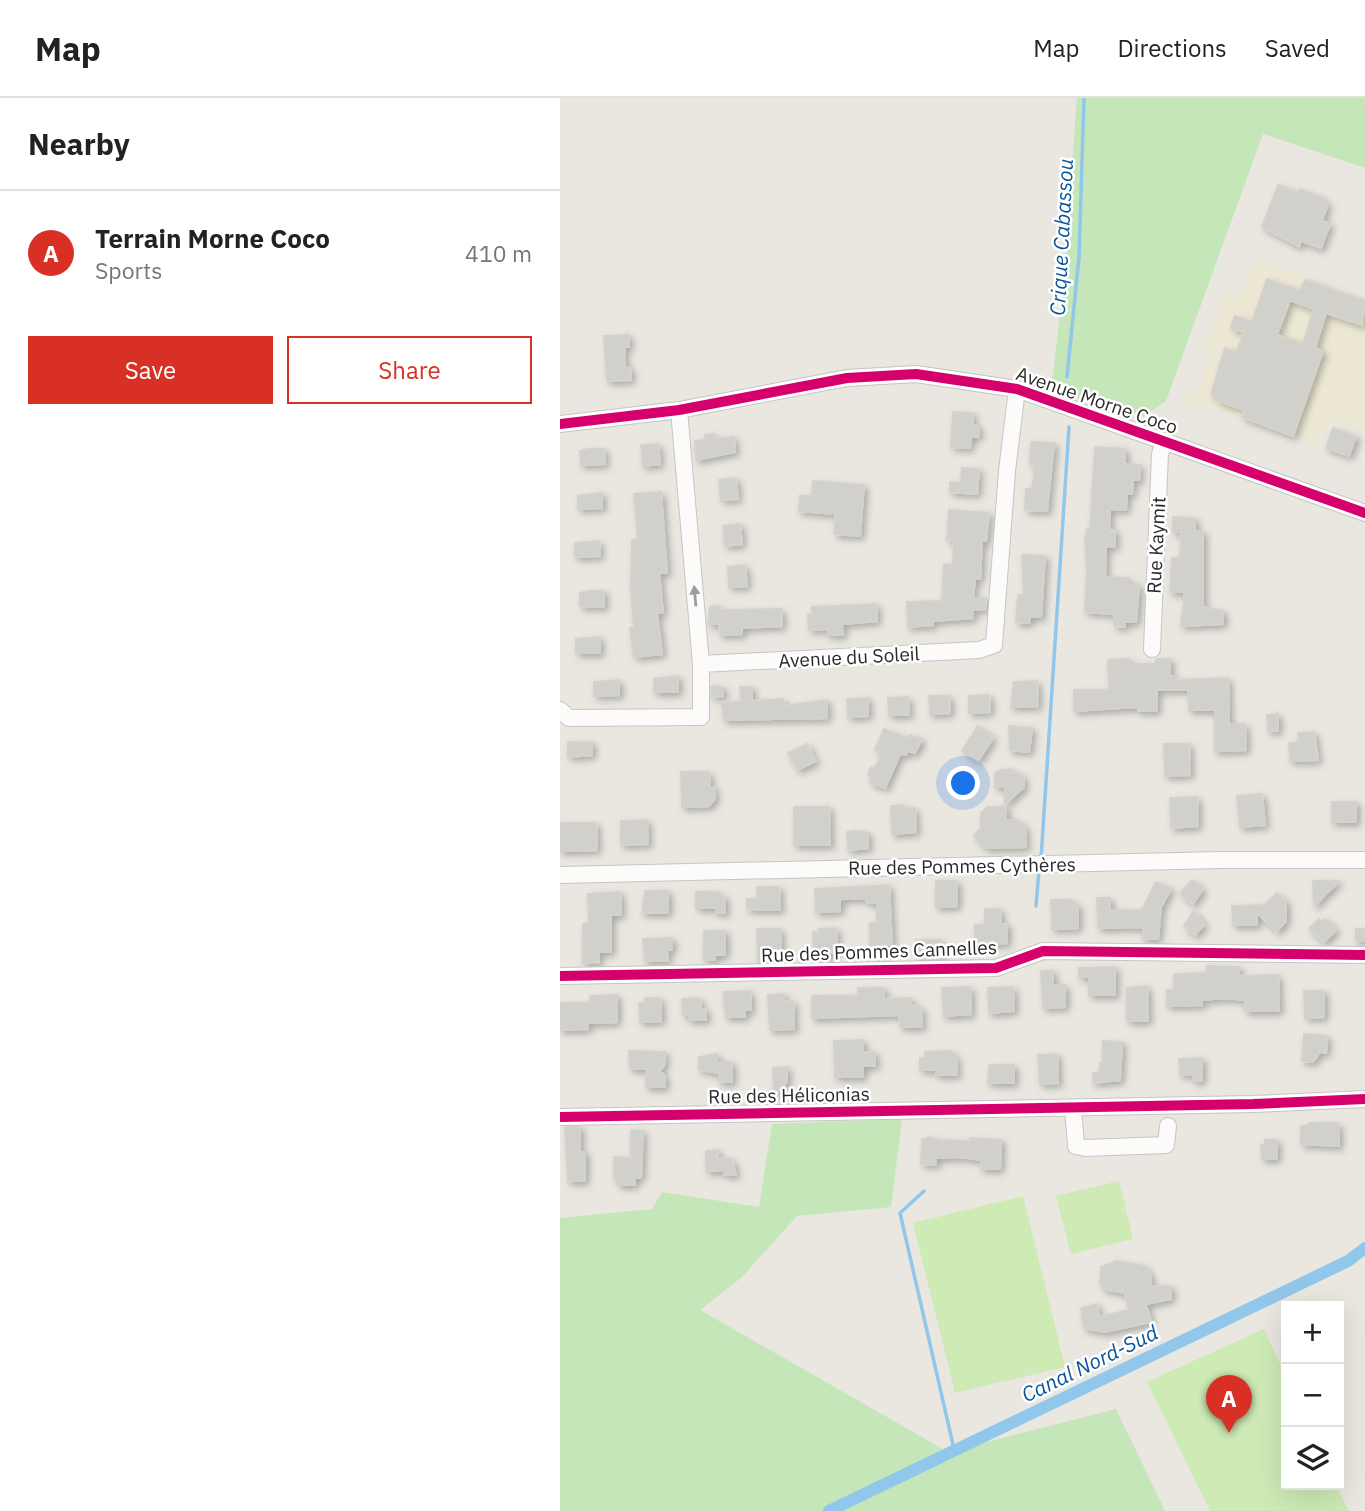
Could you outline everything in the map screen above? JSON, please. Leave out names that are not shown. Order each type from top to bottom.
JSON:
[{"type":"street","name":"Avenue Morne Coco","points":[[560,424],[680,410],[818,382],[874,375],[916,374],[1017,389],[1365,513]]},
{"type":"street","name":"Avenue du Soleil","points":[[701,664],[979,650],[995,645],[1007,471],[1017,389]]},
{"type":"street","points":[[560,710],[569,718],[701,717],[701,664],[680,410]]},
{"type":"street","name":"Rue Kaymit","points":[[1152,649],[1160,454],[1164,442]]},
{"type":"street","name":"Rue des Pommes Cythères","points":[[560,875],[1365,860]]},
{"type":"street","name":"Rue des Pommes Cannelles","points":[[560,976],[996,968],[1033,955],[1365,955]]},
{"type":"street","name":"Rue des Héliconias","points":[[560,1117],[1073,1108],[1365,1099]]},
{"type":"street","points":[[1073,1108],[1074,1140],[1076,1146],[1084,1148],[1166,1145],[1168,1126]]},
{"type":"shaded area","points":[[1254,259],[1365,299],[1365,432],[1329,419],[1315,451],[1303,438],[1184,401],[1187,394],[1195,397],[1211,354],[1203,350],[1225,294],[1240,299]]},
{"type":"green space","points":[[1077,98],[1365,98],[1365,168],[1263,134],[1166,401],[1143,417],[1051,390],[1063,289]]},
{"type":"green space","points":[[902,1119],[891,1207],[797,1216],[742,1277],[700,1310],[948,1452],[1116,1409],[1165,1511],[560,1511],[560,1218],[652,1209],[662,1192],[759,1207],[772,1124]]},
{"type":"green space","points":[[1119,1181],[1126,1209],[1111,1213],[1126,1210],[1133,1239],[1071,1254],[1056,1196]]},
{"type":"green space","points":[[1023,1196],[1065,1367],[955,1393],[913,1223]]},
{"type":"green space","points":[[1264,1329],[1281,1366],[1281,1490],[1338,1490],[1349,1511],[1210,1511],[1147,1382]]},
{"type":"building","points":[[1278,185],[1299,193],[1300,189],[1323,198],[1322,201],[1328,204],[1322,221],[1330,224],[1321,248],[1301,241],[1299,246],[1262,227]]},
{"type":"building","points":[[1267,279],[1300,291],[1305,280],[1365,301],[1362,325],[1326,313],[1315,348],[1323,351],[1293,436],[1242,417],[1245,410],[1218,401],[1220,397],[1211,394],[1225,348],[1236,353],[1244,332],[1231,328],[1235,316],[1252,322]],"holes":[[[1290,300],[1314,309],[1303,344],[1277,335]]]},
{"type":"building","points":[[629,335],[629,347],[624,347],[625,367],[630,367],[631,380],[607,381],[604,336]]},
{"type":"building","points":[[953,412],[973,413],[972,425],[979,426],[978,437],[971,436],[970,448],[951,447]]},
{"type":"building","points":[[1333,428],[1356,436],[1349,456],[1326,448]]},
{"type":"building","points":[[714,434],[715,439],[734,437],[735,452],[696,460],[695,441],[705,440],[705,435]]},
{"type":"building","points":[[1031,442],[1054,443],[1047,511],[1025,510],[1026,489],[1031,489],[1033,484],[1035,463],[1030,463]]},
{"type":"building","points":[[658,444],[660,464],[643,466],[641,445]]},
{"type":"building","points":[[1095,447],[1125,449],[1125,464],[1140,465],[1139,480],[1133,480],[1132,494],[1127,494],[1126,510],[1110,509],[1109,530],[1115,530],[1115,547],[1106,546],[1105,577],[1128,578],[1128,584],[1139,584],[1136,622],[1125,622],[1125,627],[1114,626],[1115,614],[1085,612],[1085,539],[1087,529],[1090,529]]},
{"type":"building","points":[[604,449],[605,464],[581,465],[580,451]]},
{"type":"building","points":[[962,468],[979,469],[977,494],[950,492],[950,482],[961,483]]},
{"type":"building","points":[[736,478],[738,499],[721,500],[719,480]]},
{"type":"building","points":[[813,481],[864,485],[860,536],[834,534],[836,514],[799,511],[800,496],[812,496]]},
{"type":"building","points":[[661,492],[667,573],[659,573],[663,613],[657,613],[662,654],[634,657],[630,628],[634,628],[632,540],[638,540],[634,494]]},
{"type":"building","points":[[602,493],[602,508],[578,509],[578,496]]},
{"type":"building","points":[[949,510],[989,513],[986,541],[982,541],[980,579],[975,579],[973,599],[986,598],[986,609],[972,610],[973,618],[933,621],[933,625],[908,627],[907,602],[942,601],[944,564],[953,565],[954,541],[947,540]]},
{"type":"building","points":[[1173,517],[1195,518],[1195,531],[1203,532],[1203,607],[1223,611],[1223,624],[1181,626],[1185,592],[1170,592],[1172,558],[1180,558],[1181,532],[1173,532]]},
{"type":"building","points":[[740,524],[742,544],[725,546],[723,526]]},
{"type":"building","points":[[599,541],[600,556],[575,557],[575,543]]},
{"type":"building","points":[[1022,555],[1045,556],[1041,617],[1030,617],[1029,623],[1016,622],[1018,595],[1024,595]]},
{"type":"building","points":[[745,565],[747,586],[729,587],[728,567]]},
{"type":"building","points":[[604,591],[604,607],[580,606],[580,593]]},
{"type":"building","points":[[876,604],[877,621],[842,624],[843,635],[828,635],[828,629],[809,630],[808,615],[812,615],[812,607]]},
{"type":"building","points":[[719,606],[719,610],[781,609],[782,626],[742,628],[742,634],[720,635],[719,624],[708,624],[710,607]]},
{"type":"building","points":[[600,637],[600,653],[576,653],[576,639]]},
{"type":"building","points":[[1129,659],[1129,664],[1156,664],[1156,659],[1170,659],[1170,676],[1175,676],[1176,680],[1228,678],[1229,724],[1245,724],[1246,750],[1215,751],[1215,710],[1189,710],[1188,690],[1157,690],[1157,711],[1138,711],[1138,707],[1074,711],[1074,690],[1109,690],[1108,660]]},
{"type":"building","points":[[678,676],[678,692],[654,692],[654,679]]},
{"type":"building","points":[[619,680],[619,695],[594,696],[594,682]]},
{"type":"building","points":[[1037,681],[1038,706],[1011,707],[1014,682]]},
{"type":"building","points":[[711,687],[723,687],[723,696],[712,697]]},
{"type":"building","points":[[740,687],[752,687],[752,701],[783,699],[784,706],[827,700],[827,718],[724,720],[722,703],[741,702]]},
{"type":"building","points":[[989,695],[990,712],[969,713],[969,696]]},
{"type":"building","points":[[929,696],[949,696],[950,713],[930,714]]},
{"type":"building","points":[[908,697],[909,715],[889,715],[888,698]]},
{"type":"building","points":[[868,698],[868,716],[848,717],[847,699]]},
{"type":"building","points":[[1278,714],[1278,731],[1268,731],[1267,715]]},
{"type":"building","points":[[978,726],[993,738],[978,761],[962,751]]},
{"type":"building","points":[[1009,726],[1032,728],[1029,752],[1010,750]]},
{"type":"building","points":[[884,729],[908,739],[910,735],[922,739],[915,753],[908,751],[906,755],[900,754],[885,788],[870,782],[872,777],[868,775],[871,767],[875,768],[882,753],[875,750]]},
{"type":"building","points":[[1314,732],[1318,760],[1290,761],[1289,743],[1299,742],[1298,733]]},
{"type":"building","points":[[568,742],[592,742],[592,755],[568,757]]},
{"type":"building","points":[[807,744],[816,761],[798,770],[788,753]]},
{"type":"building","points":[[1164,744],[1189,744],[1190,775],[1165,776]]},
{"type":"building","points":[[1011,769],[1011,774],[1019,773],[1024,779],[1024,787],[1005,804],[1005,787],[995,787],[995,774],[1000,770]]},
{"type":"building","points":[[681,772],[709,772],[710,787],[714,787],[715,799],[709,806],[682,807]]},
{"type":"building","points":[[1262,794],[1265,825],[1240,827],[1237,796]]},
{"type":"building","points":[[1197,797],[1198,826],[1171,828],[1170,798]]},
{"type":"building","points":[[1332,802],[1356,802],[1356,822],[1332,822]]},
{"type":"building","points":[[903,805],[903,809],[915,808],[916,832],[892,834],[891,806]]},
{"type":"building","points":[[794,807],[829,807],[830,845],[794,845]]},
{"type":"building","points":[[988,807],[1006,807],[1006,820],[1017,820],[1025,828],[1026,847],[986,848],[974,836],[981,828],[981,813]]},
{"type":"building","points":[[647,820],[648,844],[621,845],[621,821]]},
{"type":"building","points":[[561,823],[596,823],[597,850],[560,851]]},
{"type":"building","points":[[847,832],[868,833],[868,848],[848,850]]},
{"type":"building","points":[[1192,880],[1203,889],[1193,904],[1180,893]]},
{"type":"building","points":[[936,881],[957,881],[957,906],[936,907]]},
{"type":"building","points":[[1313,881],[1339,881],[1314,906]]},
{"type":"building","points":[[1156,882],[1171,889],[1161,907],[1158,939],[1143,939],[1143,927],[1098,928],[1097,898],[1110,898],[1110,910],[1142,910]]},
{"type":"building","points":[[889,885],[892,945],[880,945],[880,955],[870,955],[870,923],[877,923],[877,902],[867,903],[866,898],[844,899],[840,900],[840,911],[816,912],[815,889]]},
{"type":"building","points":[[757,887],[779,887],[780,910],[747,909],[747,899],[758,899]]},
{"type":"building","points":[[645,891],[668,891],[668,913],[642,913]]},
{"type":"building","points":[[620,892],[621,915],[611,915],[611,952],[599,952],[599,962],[583,963],[583,924],[589,924],[588,894]]},
{"type":"building","points":[[696,892],[718,892],[725,899],[725,913],[716,913],[716,908],[696,908]]},
{"type":"building","points":[[1277,893],[1286,902],[1286,921],[1277,931],[1257,913],[1257,925],[1233,925],[1232,906],[1265,905]]},
{"type":"building","points":[[1051,900],[1072,900],[1072,905],[1078,905],[1078,928],[1052,929]]},
{"type":"building","points":[[985,909],[1000,909],[1001,924],[1007,924],[1007,943],[986,944],[986,941],[975,940],[975,925],[985,925]]},
{"type":"building","points":[[1194,911],[1204,925],[1195,935],[1184,926]]},
{"type":"building","points":[[1319,919],[1322,922],[1325,919],[1336,930],[1324,942],[1309,929]]},
{"type":"building","points":[[836,928],[837,952],[829,953],[829,958],[814,958],[813,932]]},
{"type":"building","points":[[757,929],[780,929],[781,952],[768,953],[768,962],[758,962]]},
{"type":"building","points":[[1356,929],[1365,929],[1365,941],[1356,941]]},
{"type":"building","points":[[704,931],[725,931],[725,955],[715,955],[715,960],[704,960]]},
{"type":"building","points":[[672,938],[672,950],[667,950],[668,961],[645,961],[643,939]]},
{"type":"building","points":[[916,940],[941,940],[942,958],[917,959]]},
{"type":"building","points":[[1207,966],[1239,967],[1239,976],[1278,975],[1279,1011],[1245,1011],[1245,1000],[1225,998],[1201,1000],[1202,1005],[1167,1006],[1167,990],[1174,990],[1174,974],[1207,973]]},
{"type":"building","points":[[1115,967],[1115,995],[1089,995],[1089,977],[1079,977],[1079,968]]},
{"type":"building","points":[[1041,971],[1053,971],[1053,985],[1065,985],[1065,1007],[1043,1008]]},
{"type":"building","points":[[1147,986],[1148,1021],[1127,1021],[1127,988]]},
{"type":"building","points":[[970,987],[971,1014],[944,1016],[942,988]]},
{"type":"building","points":[[1013,987],[1014,1011],[989,1013],[988,988]]},
{"type":"building","points":[[858,988],[884,988],[884,999],[911,998],[911,1005],[921,1008],[922,1027],[900,1027],[899,1015],[812,1018],[812,996],[858,996]]},
{"type":"building","points":[[750,991],[751,1010],[745,1010],[745,1017],[726,1017],[723,992]]},
{"type":"building","points":[[1304,991],[1324,991],[1324,1017],[1305,1018]]},
{"type":"building","points":[[784,994],[784,1002],[793,1001],[794,1029],[770,1030],[768,995]]},
{"type":"building","points":[[617,995],[617,1022],[588,1023],[588,1029],[560,1030],[560,1003],[590,1003],[590,996]]},
{"type":"building","points":[[645,998],[660,998],[661,1021],[640,1022],[639,1003],[645,1003]]},
{"type":"building","points":[[700,998],[701,1009],[706,1009],[706,1020],[689,1020],[689,1015],[683,1015],[682,999]]},
{"type":"building","points":[[1304,1034],[1327,1036],[1326,1053],[1320,1052],[1313,1062],[1302,1061]]},
{"type":"building","points":[[863,1040],[863,1053],[875,1052],[875,1066],[863,1066],[863,1077],[835,1077],[834,1041]]},
{"type":"building","points":[[1103,1041],[1122,1042],[1120,1080],[1093,1083],[1093,1073],[1100,1073],[1100,1063],[1103,1063]]},
{"type":"building","points":[[629,1051],[665,1052],[664,1066],[659,1071],[665,1076],[665,1087],[646,1087],[646,1069],[630,1069]]},
{"type":"building","points":[[951,1051],[951,1056],[956,1056],[957,1075],[936,1075],[936,1070],[920,1070],[920,1058],[926,1058],[925,1052]]},
{"type":"building","points":[[717,1054],[717,1062],[732,1062],[732,1082],[719,1082],[719,1073],[699,1070],[699,1057]]},
{"type":"building","points":[[1057,1054],[1058,1083],[1040,1084],[1038,1055]]},
{"type":"building","points":[[1202,1058],[1202,1081],[1193,1081],[1193,1074],[1180,1075],[1179,1059]]},
{"type":"building","points":[[989,1065],[1014,1065],[1014,1083],[988,1083]]},
{"type":"building","points":[[787,1067],[787,1082],[774,1096],[773,1068]]},
{"type":"building","points":[[1309,1123],[1338,1123],[1339,1146],[1301,1144],[1301,1126],[1309,1126]]},
{"type":"building","points":[[565,1127],[580,1127],[580,1152],[585,1152],[585,1181],[568,1181]]},
{"type":"building","points":[[631,1130],[643,1131],[641,1178],[634,1178],[635,1185],[618,1185],[618,1178],[614,1178],[614,1157],[631,1158]]},
{"type":"building","points":[[929,1137],[937,1140],[1001,1140],[1000,1169],[981,1169],[982,1160],[959,1157],[936,1158],[936,1165],[921,1164],[922,1140]]},
{"type":"building","points":[[1265,1140],[1277,1140],[1277,1159],[1262,1159],[1261,1145],[1265,1145]]},
{"type":"building","points":[[718,1150],[718,1158],[732,1159],[736,1175],[724,1175],[724,1171],[706,1171],[706,1151]]},
{"type":"building","points":[[1116,1261],[1144,1266],[1151,1276],[1150,1286],[1171,1286],[1171,1299],[1146,1304],[1151,1322],[1105,1332],[1084,1328],[1081,1308],[1097,1304],[1099,1317],[1129,1310],[1125,1293],[1104,1289],[1100,1283],[1101,1267]]},
{"type":"waterway","name":"Crique Cabassou","points":[[1067,377],[1079,257],[1084,98]]},
{"type":"waterway","points":[[1041,859],[1069,427]]},
{"type":"waterway","points":[[1036,906],[1039,870]]},
{"type":"waterway","points":[[924,1191],[900,1213],[954,1449]]},
{"type":"waterway","name":"Canal Nord-Sud","points":[[829,1511],[1348,1261],[1365,1248]]},
{"type":"cycle path","points":[[560,424],[679,410],[847,378],[916,374],[1017,389],[1365,513]]},
{"type":"cycle path","points":[[560,976],[996,968],[1043,951],[1365,955]]},
{"type":"cycle path","points":[[560,1117],[1253,1104],[1365,1099]]},
{"type":"place","name":"Terrain Morne Coco","points":[[1229,1433]]}]
